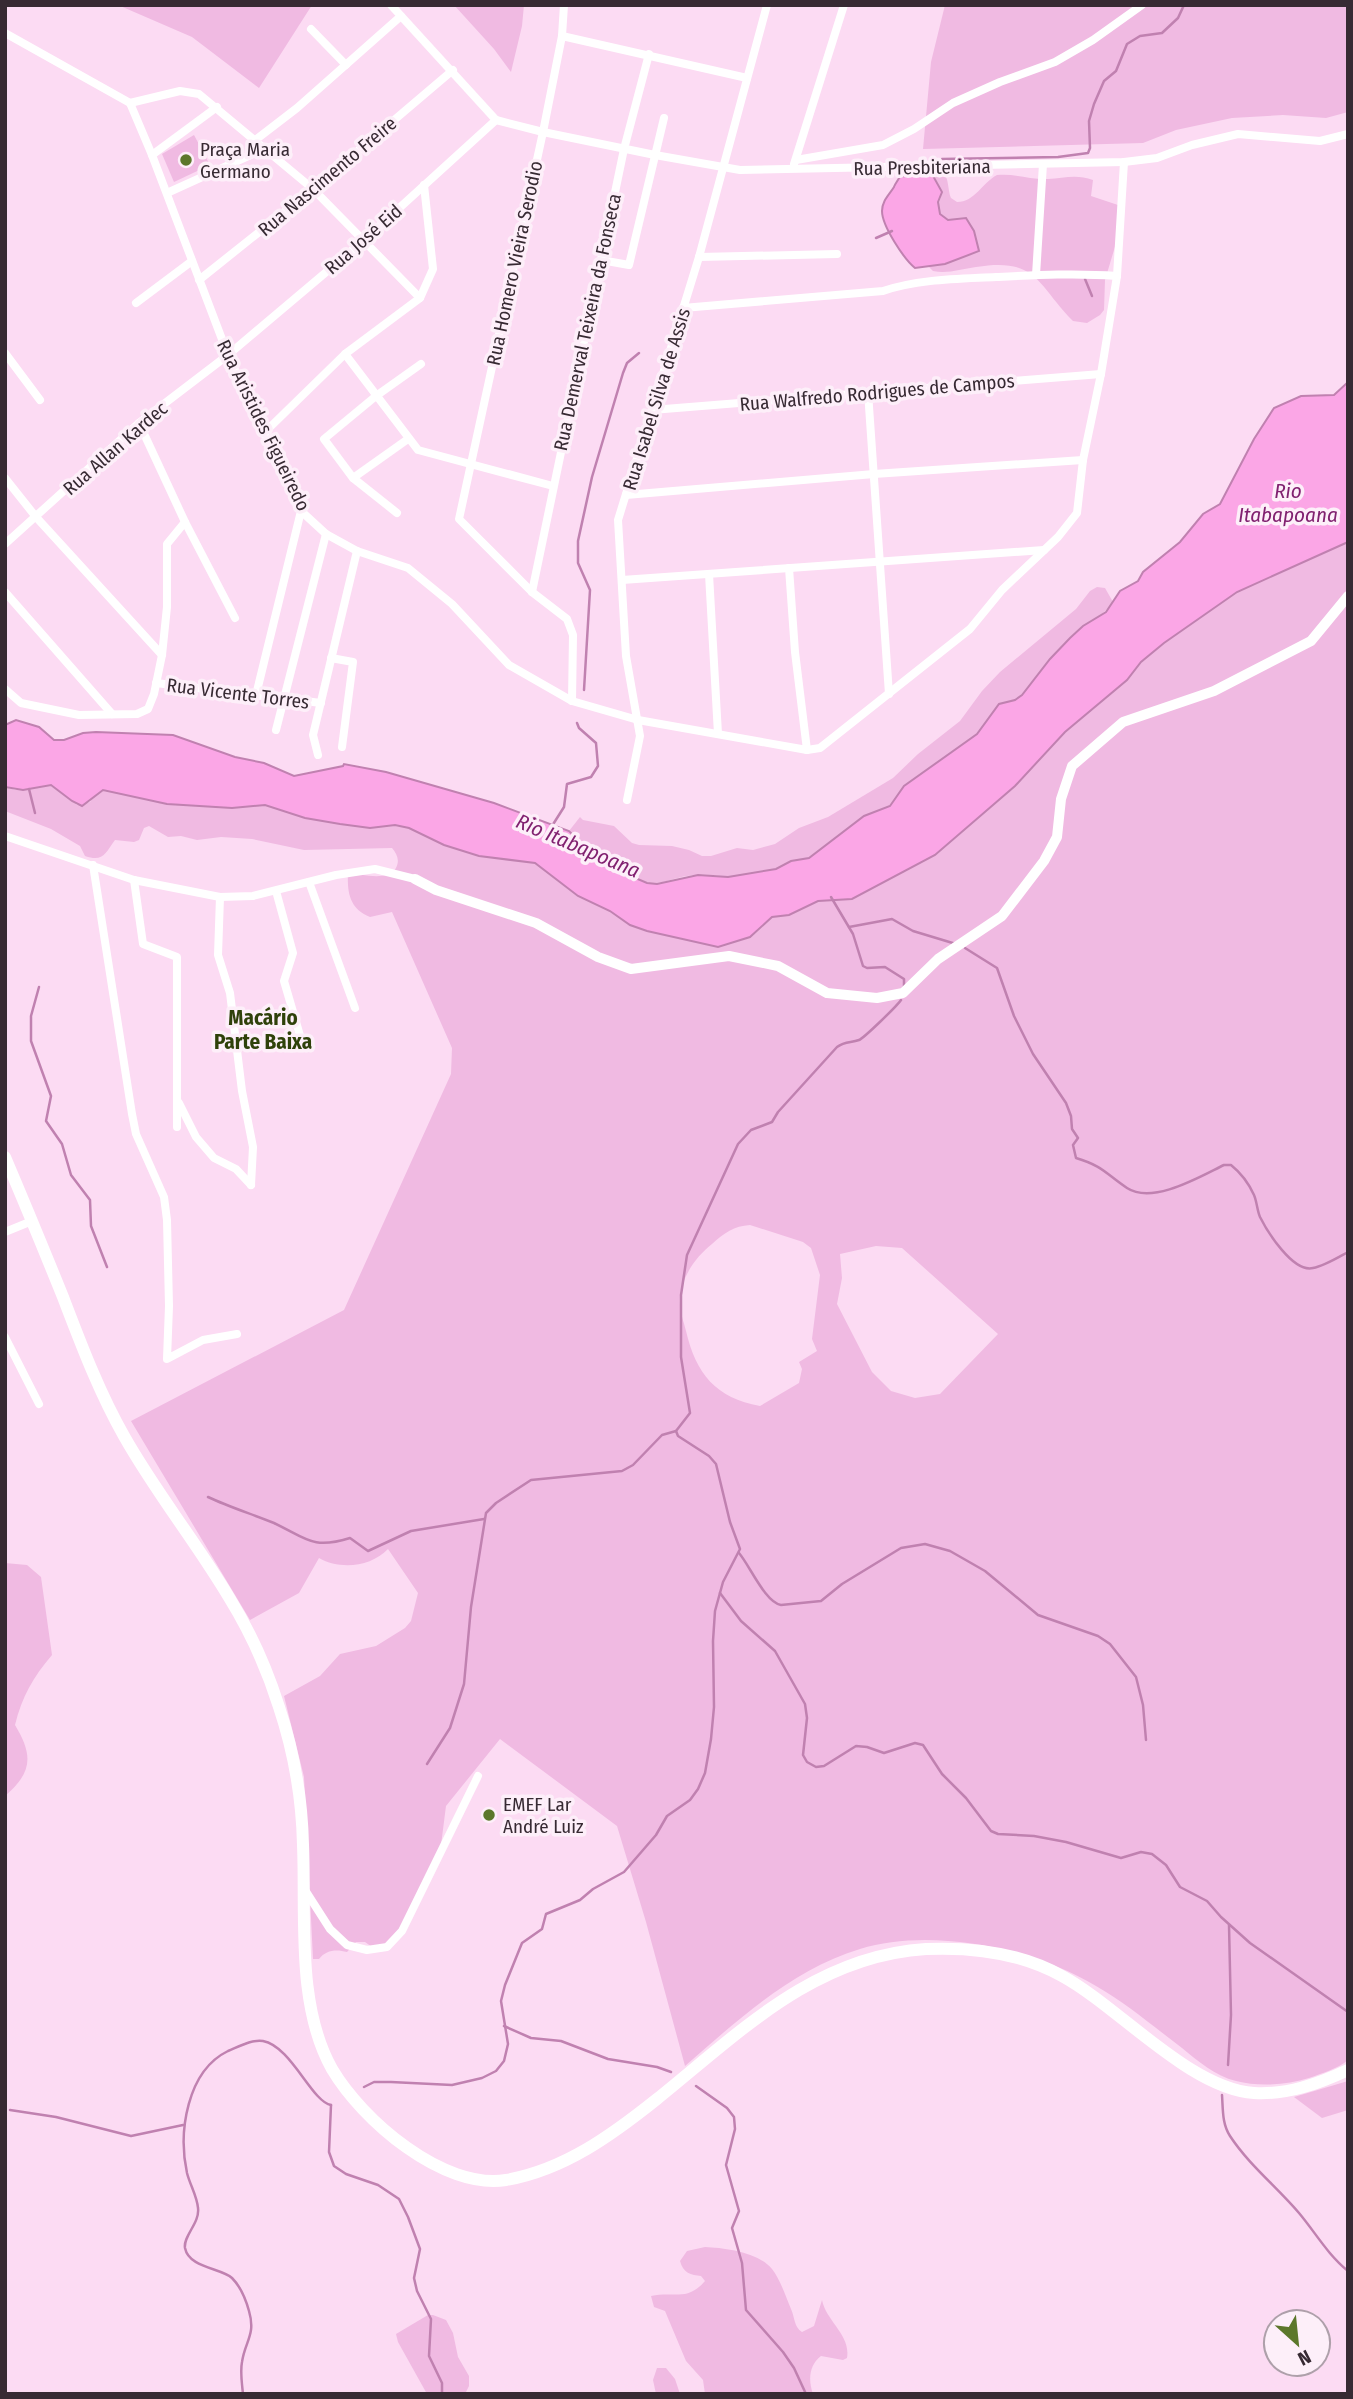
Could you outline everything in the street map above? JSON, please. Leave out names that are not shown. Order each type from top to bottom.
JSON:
[{"type":"main road","points":[[5,1157],[85,1353],[123,1434],[152,1483],[230,1600],[267,1672],[283,1717],[298,1779],[309,1997],[320,2042],[333,2069],[362,2110],[383,2129],[436,2165],[469,2180],[491,2182],[534,2174],[566,2161],[627,2123],[789,1994],[832,1971],[869,1959],[934,1949],[1016,1957],[1061,1975],[1100,2000],[1193,2069],[1234,2089],[1261,2094],[1295,2090],[1348,2070]]},
{"type":"street","points":[[391,5],[496,120]]},
{"type":"street","name":"Rua Homero Vieira Serodio","points":[[532,592],[459,519],[543,132],[562,36],[564,5]]},
{"type":"street","name":"Rua Isabel Silva de Assis","points":[[627,800],[640,736],[626,656],[618,520],[699,257],[767,5]]},
{"type":"street","points":[[791,169],[844,5]]},
{"type":"street","points":[[796,160],[883,145],[914,129],[953,103],[1055,62],[1093,40],[1142,5]]},
{"type":"street","points":[[254,141],[297,108],[401,16]]},
{"type":"street","points":[[311,29],[346,65]]},
{"type":"street","points":[[5,33],[130,103],[180,91],[199,94],[313,189],[420,298]]},
{"type":"street","points":[[562,36],[747,78]]},
{"type":"street","name":"Rua Demerval Teixeira da Fonseca","points":[[532,592],[624,149],[649,54]]},
{"type":"street","name":"Rua Nascimento Freire","points":[[199,280],[313,189],[453,70]]},
{"type":"street","name":"Rua Aristides Figueiredo","points":[[130,103],[228,355],[301,511],[326,534],[357,551],[408,568],[452,604],[509,665],[572,701],[638,720],[807,750]]},
{"type":"street","points":[[152,155],[217,107]]},
{"type":"street","points":[[601,260],[629,265],[664,118]]},
{"type":"street","name":"Rua Presbiteriana","points":[[496,120],[656,156],[740,170],[1124,162],[1157,158],[1192,145],[1238,134],[1320,141],[1348,134]]},
{"type":"street","name":"Rua José Eid","points":[[228,355],[363,240],[496,120]]},
{"type":"street","points":[[167,193],[264,149]]},
{"type":"street","points":[[789,568],[795,652],[807,750],[820,748],[971,629],[1002,590],[1044,550],[1077,513],[1083,460],[1117,276],[1124,162]]},
{"type":"street","points":[[1036,275],[1043,164]]},
{"type":"street","points":[[264,433],[345,354],[420,298],[433,270],[424,185]]},
{"type":"street","points":[[699,257],[837,254]]},
{"type":"street","points":[[136,303],[192,261]]},
{"type":"street","points":[[683,308],[883,291],[901,285],[969,278],[1081,273],[1117,276]]},
{"type":"street","points":[[5,353],[40,400]]},
{"type":"street","points":[[345,354],[418,450],[553,486]]},
{"type":"street","name":"Rua Allan Kardec","points":[[6,543],[139,423],[228,355]]},
{"type":"street","points":[[397,513],[354,478],[324,439],[376,396],[421,364]]},
{"type":"street","name":"Rua Walfredo Rodrigues de Campos","points":[[652,410],[1101,374]]},
{"type":"street","points":[[868,392],[889,694]]},
{"type":"street","points":[[139,423],[185,522],[235,618]]},
{"type":"street","points":[[354,478],[408,439]]},
{"type":"street","points":[[626,495],[1083,460]]},
{"type":"street","points":[[5,478],[36,517],[162,655]]},
{"type":"street","points":[[256,695],[301,511]]},
{"type":"street","points":[[5,689],[21,703],[79,715],[137,714],[148,709],[162,655],[167,607],[167,544],[185,522]]},
{"type":"street","points":[[276,730],[326,534]]},
{"type":"street","points":[[622,580],[1044,550]]},
{"type":"street","points":[[318,755],[313,735],[357,551]]},
{"type":"street","points":[[709,574],[718,734]]},
{"type":"street","points":[[5,592],[112,714]]},
{"type":"street","points":[[532,592],[567,619],[573,635],[572,701]]},
{"type":"street","points":[[5,836],[134,880],[220,897],[253,896],[375,869],[415,880],[436,890],[536,923],[598,957],[631,969],[729,956],[778,966],[827,993],[877,998],[903,993],[938,960],[1003,916],[1044,861],[1057,837],[1062,799],[1072,766],[1124,722],[1214,691],[1311,641],[1348,596]]},
{"type":"street","points":[[331,658],[354,662],[342,747]]},
{"type":"street","name":"Rua Vicente Torres","points":[[156,684],[321,703]]},
{"type":"street","points":[[93,865],[136,1134],[164,1197],[169,1294],[167,1359],[203,1340],[237,1334]]},
{"type":"street","points":[[134,880],[143,944],[177,957],[177,1127]]},
{"type":"street","points":[[309,882],[355,1008]]},
{"type":"street","points":[[276,891],[293,953],[284,981],[301,1039]]},
{"type":"street","points":[[178,1101],[196,1137],[214,1158],[236,1169],[251,1185],[253,1147],[230,993],[218,955],[220,897]]},
{"type":"street","points":[[5,1232],[32,1221]]},
{"type":"street","points":[[5,1337],[38,1404]]},
{"type":"street","points":[[304,1888],[330,1929],[347,1945],[367,1950],[387,1947],[402,1931],[478,1776]]},
{"type":"shaded area","points":[[118,5],[312,5],[259,88],[192,37]]},
{"type":"shaded area","points":[[454,5],[524,5],[511,72],[494,49]]},
{"type":"shaded area","points":[[945,5],[1348,5],[1348,112],[1326,118],[1283,115],[1232,118],[1176,130],[1143,143],[923,149],[931,62]]},
{"type":"shaded area","name":"Praça Maria Germano","points":[[194,135],[210,165],[174,182],[162,154]]},
{"type":"shaded area","points":[[939,169],[947,178],[951,198],[957,202],[974,196],[997,175],[1042,179],[1076,177],[1093,180],[1091,196],[1118,205],[1120,230],[1105,280],[1104,310],[1100,315],[1087,323],[1073,321],[1043,285],[1024,270],[1012,266],[933,271],[928,266],[945,264],[961,220],[946,219],[938,211],[937,202],[941,190],[932,174]]},
{"type":"shaded area","points":[[1348,542],[1348,2060],[1330,2070],[1292,2082],[1263,2085],[1236,2081],[1207,2068],[1118,2000],[1071,1973],[1043,1961],[981,1945],[918,1940],[860,1949],[811,1970],[766,1998],[685,2066],[617,1826],[500,1739],[446,1806],[441,1845],[393,1943],[372,1947],[365,1942],[356,1942],[347,1952],[332,1951],[319,1959],[313,1959],[304,1777],[284,1696],[320,1676],[340,1654],[376,1646],[405,1628],[411,1621],[418,1593],[388,1549],[373,1560],[355,1565],[336,1564],[319,1558],[299,1593],[250,1620],[131,1421],[344,1310],[451,1074],[452,1048],[392,912],[370,917],[358,910],[349,894],[348,873],[381,876],[396,868],[397,857],[392,848],[304,850],[252,839],[221,837],[197,840],[181,836],[168,837],[149,826],[144,828],[139,840],[115,840],[103,856],[91,858],[85,856],[80,846],[51,829],[5,811],[5,787],[16,790],[51,785],[77,805],[90,802],[95,794],[103,790],[167,804],[232,808],[265,805],[305,818],[370,828],[395,825],[409,828],[444,845],[479,856],[535,863],[578,896],[610,911],[630,925],[718,947],[750,937],[772,917],[789,915],[818,901],[852,899],[935,855],[1015,786],[1065,732],[1127,680],[1141,662],[1237,592]],"holes":[[[750,1225],[803,1242],[811,1248],[820,1275],[812,1339],[817,1351],[799,1362],[802,1369],[799,1383],[760,1406],[731,1397],[710,1382],[702,1372],[690,1346],[680,1307],[685,1279],[700,1256],[725,1233]],[[876,1246],[902,1248],[998,1334],[940,1394],[915,1398],[891,1391],[872,1372],[837,1304],[842,1278],[840,1254]]]},
{"type":"shaded area","points":[[1097,587],[1105,588],[1113,602],[1104,612],[1071,636],[1022,695],[1015,700],[999,704],[977,734],[904,786],[890,806],[864,816],[809,858],[791,861],[776,869],[728,878],[697,875],[647,883],[584,856],[569,831],[580,817],[583,820],[614,826],[632,843],[672,846],[702,856],[737,848],[753,850],[775,844],[799,828],[828,817],[893,778],[960,721],[1000,672],[1076,609],[1090,591]]},
{"type":"shaded area","points":[[5,1563],[27,1565],[41,1577],[52,1655],[39,1671],[21,1705],[15,1725],[25,1745],[27,1763],[21,1779],[5,1796]]},
{"type":"shaded area","points":[[1348,2081],[1348,2110],[1322,2118],[1294,2097]]},
{"type":"shaded area","points":[[705,2247],[741,2252],[766,2263],[778,2278],[796,2325],[802,2332],[814,2326],[822,2300],[828,2315],[842,2335],[847,2358],[843,2360],[821,2356],[817,2360],[811,2373],[813,2394],[705,2394],[703,2380],[686,2361],[665,2311],[654,2307],[651,2296],[686,2294],[705,2281],[701,2276],[685,2271],[680,2261],[687,2251]]},
{"type":"shaded area","points":[[428,2315],[446,2320],[453,2333],[458,2357],[469,2376],[469,2386],[465,2394],[427,2394],[398,2342],[396,2334]]},
{"type":"shaded area","points":[[657,2368],[666,2368],[675,2379],[680,2394],[656,2394],[653,2380]]},
{"type":"water","points":[[932,174],[942,192],[938,202],[940,214],[948,220],[966,218],[974,231],[979,251],[945,264],[915,268],[890,233],[882,207],[900,177]]},
{"type":"water","name":"Rio Itabapoana","points":[[1348,382],[1348,542],[1237,592],[1164,643],[1141,662],[1127,680],[1065,732],[1015,786],[935,855],[852,899],[818,901],[789,915],[772,917],[750,937],[718,947],[630,925],[610,911],[578,896],[535,863],[479,856],[444,845],[409,828],[395,825],[370,828],[340,824],[305,818],[265,805],[232,808],[167,804],[103,790],[82,806],[51,785],[23,790],[5,787],[5,725],[16,720],[39,727],[54,740],[96,732],[173,735],[235,757],[264,763],[294,776],[344,764],[386,772],[494,803],[569,831],[584,856],[647,883],[657,884],[698,875],[728,877],[776,869],[791,861],[809,858],[864,816],[890,806],[904,786],[977,734],[999,704],[1015,700],[1022,695],[1070,638],[1083,626],[1106,612],[1120,591],[1138,581],[1143,572],[1180,542],[1203,514],[1220,504],[1254,439],[1274,408],[1301,396],[1334,395]]},
{"type":"waterway","points":[[942,159],[1058,157],[1088,153],[1089,121],[1094,104],[1104,81],[1116,71],[1127,44],[1140,36],[1162,33],[1178,18],[1184,5]]},
{"type":"waterway","points":[[876,238],[892,231]]},
{"type":"waterway","points":[[1085,279],[1092,296]]},
{"type":"waterway","points":[[584,690],[590,590],[578,563],[578,541],[592,477],[623,373],[627,363],[639,353]]},
{"type":"waterway","points":[[552,826],[564,807],[567,784],[591,777],[598,766],[596,743],[577,723]]},
{"type":"waterway","points":[[29,789],[35,813]]},
{"type":"waterway","points":[[831,897],[853,934],[863,966],[885,967],[904,979],[904,987]]},
{"type":"waterway","points":[[849,927],[892,919],[913,931],[956,944]]},
{"type":"waterway","points":[[965,948],[997,968],[1014,1016],[1033,1054],[1066,1103],[1072,1129],[1078,1138],[1073,1145],[1076,1158],[1098,1167],[1127,1188],[1150,1193],[1177,1187],[1224,1165],[1231,1165],[1250,1187],[1268,1232],[1297,1264],[1313,1268],[1348,1252]]},
{"type":"waterway","points":[[39,987],[31,1016],[31,1041],[51,1096],[46,1121],[62,1144],[71,1175],[90,1200],[91,1226],[107,1267]]},
{"type":"waterway","points":[[427,1764],[450,1728],[464,1684],[471,1607],[486,1513],[496,1503],[531,1480],[622,1471],[633,1465],[662,1435],[676,1431],[690,1413],[681,1357],[681,1295],[687,1255],[738,1144],[751,1130],[772,1122],[837,1047],[862,1038],[901,1000]]},
{"type":"waterway","points":[[364,2087],[374,2082],[452,2085],[482,2078],[496,2071],[504,2061],[508,2044],[501,2001],[522,1943],[542,1929],[546,1914],[580,1900],[593,1889],[624,1872],[656,1835],[667,1816],[690,1800],[698,1789],[705,1773],[711,1739],[715,1611],[723,1582],[740,1549],[730,1522],[716,1464],[709,1456],[678,1436],[676,1431]]},
{"type":"waterway","points":[[208,1497],[274,1523],[310,1541],[327,1543],[350,1538],[368,1551],[411,1531],[484,1519]]},
{"type":"waterway","points":[[739,1553],[764,1591],[781,1605],[821,1601],[842,1584],[901,1548],[925,1544],[950,1551],[985,1571],[1038,1615],[1098,1636],[1110,1644],[1136,1677],[1143,1705],[1146,1740]]},
{"type":"waterway","points":[[720,1593],[741,1621],[775,1651],[805,1704],[807,1718],[803,1755],[807,1762],[816,1767],[824,1766],[856,1746],[884,1753],[915,1743],[923,1745],[942,1774],[966,1798],[991,1831],[1066,1842],[1121,1858],[1141,1852],[1152,1854],[1166,1865],[1180,1887],[1207,1901],[1250,1943],[1348,2012]]},
{"type":"waterway","points":[[1228,2065],[1231,2015],[1229,1925]]},
{"type":"waterway","points":[[504,2026],[531,2038],[561,2041],[608,2059],[671,2072]]},
{"type":"waterway","points":[[243,2394],[241,2366],[251,2332],[251,2319],[245,2298],[232,2278],[192,2260],[185,2248],[186,2239],[198,2214],[184,2157],[185,2122],[189,2104],[203,2073],[214,2060],[245,2044],[263,2041],[283,2053],[316,2094],[331,2105]]},
{"type":"waterway","points":[[696,2086],[727,2108],[734,2117],[735,2129],[726,2165],[739,2211],[732,2228],[742,2263],[746,2310],[783,2352],[806,2394]]},
{"type":"waterway","points":[[1222,2095],[1223,2116],[1230,2136],[1348,2271]]},
{"type":"waterway","points":[[331,2105],[329,2152],[334,2166],[346,2174],[378,2185],[399,2199],[408,2217],[420,2249],[414,2278],[417,2291],[431,2319],[429,2356],[442,2383],[442,2394]]},
{"type":"waterway","points":[[10,2110],[56,2117],[131,2136],[183,2125]]},
{"type":"place","name":"Praça Maria Germano","points":[[186,160]]},
{"type":"place","name":"EMEF Lar André Luiz","points":[[489,1815]]},
{"type":"district","name":"Macário Parte Baixa","points":[[263,1030]]}]
